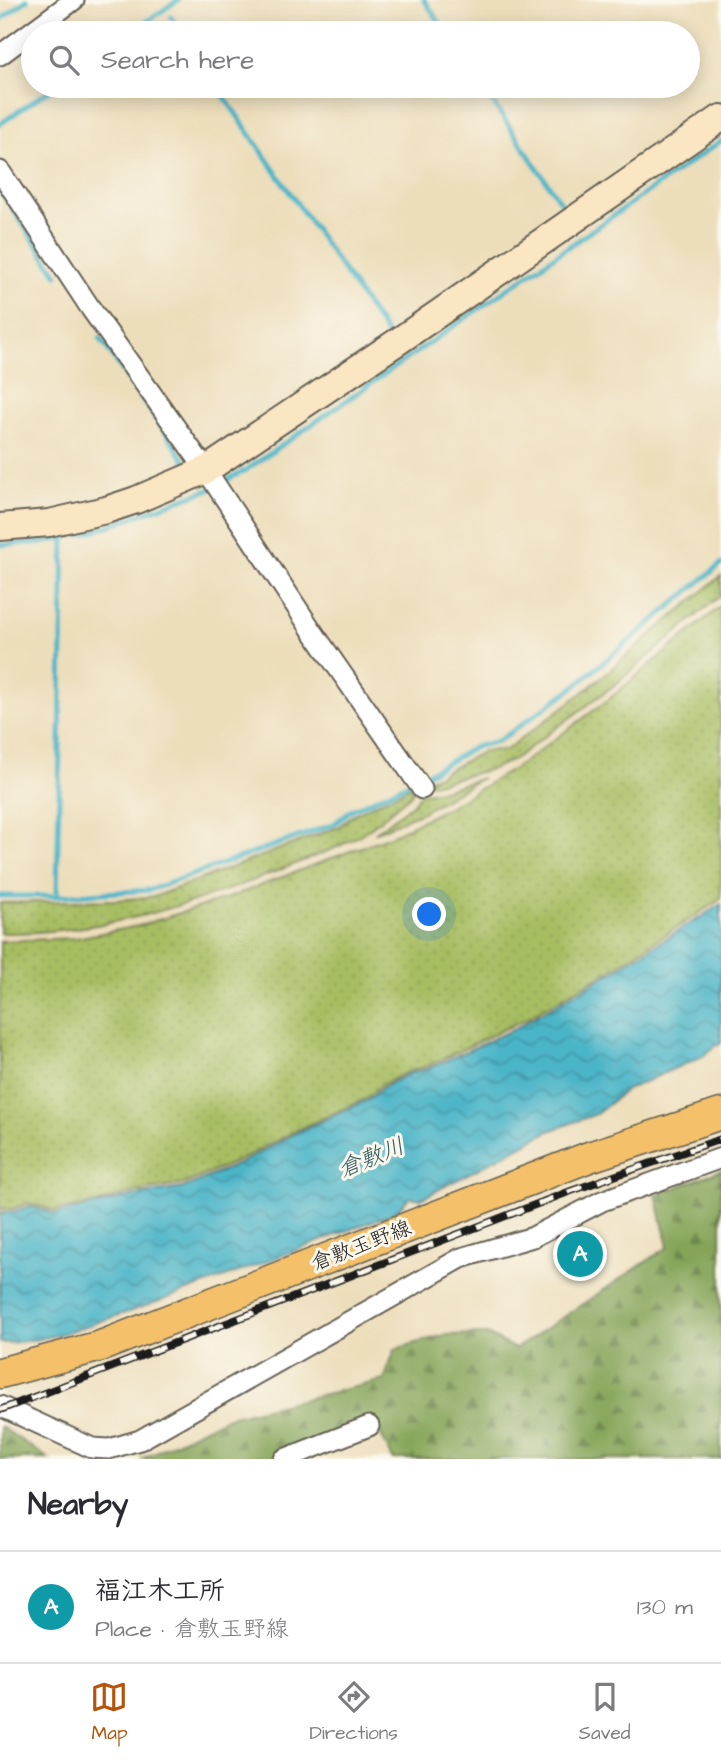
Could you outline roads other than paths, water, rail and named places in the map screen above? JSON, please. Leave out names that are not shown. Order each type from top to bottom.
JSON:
[{"type":"main road","name":"倉敷玉野線","points":[[0,1373],[101,1346],[589,1157],[721,1114]]},
{"type":"street","points":[[46,21],[74,0]]},
{"type":"street","points":[[0,55],[21,39]]},
{"type":"street","points":[[0,527],[48,523],[213,481],[400,340],[721,118]]},
{"type":"street","points":[[0,171],[91,309],[213,481],[418,783]]},
{"type":"street","points":[[0,1406],[100,1454],[140,1440],[461,1258],[533,1237],[602,1201],[721,1158]]},
{"type":"street","points":[[284,1459],[369,1426]]},
{"type":"water","name":"倉敷川","points":[[721,904],[721,1042],[703,1056],[626,1090],[596,1114],[547,1132],[421,1199],[410,1197],[394,1213],[200,1287],[85,1327],[35,1340],[0,1343],[0,1212],[13,1212],[30,1206],[54,1214],[131,1196],[183,1188],[241,1163],[298,1132],[368,1100],[382,1088],[408,1074],[428,1069],[512,1030]]},
{"type":"waterway","points":[[0,20],[27,0]]},
{"type":"waterway","points":[[147,21],[178,0]]},
{"type":"waterway","points":[[424,0],[439,21]]},
{"type":"waterway","points":[[171,17],[174,21]]},
{"type":"waterway","points":[[0,124],[38,98]]},
{"type":"waterway","points":[[225,98],[386,333]]},
{"type":"waterway","points":[[490,98],[565,209]]},
{"type":"waterway","points":[[221,483],[246,470],[721,141]]},
{"type":"waterway","points":[[0,190],[57,275]]},
{"type":"waterway","points":[[100,338],[188,465]]},
{"type":"waterway","points":[[0,545],[46,542],[94,531],[213,488]]},
{"type":"waterway","points":[[57,896],[64,538]]},
{"type":"waterway","points":[[420,778],[475,747],[498,741],[507,735],[575,686],[721,564]]},
{"type":"waterway","points":[[0,896],[57,896],[150,890],[334,824],[351,810],[411,782]]},
{"type":"railway","points":[[0,1410],[571,1191],[721,1139]]},
{"type":"place","name":"福江木工所","points":[[580,1254]]}]
